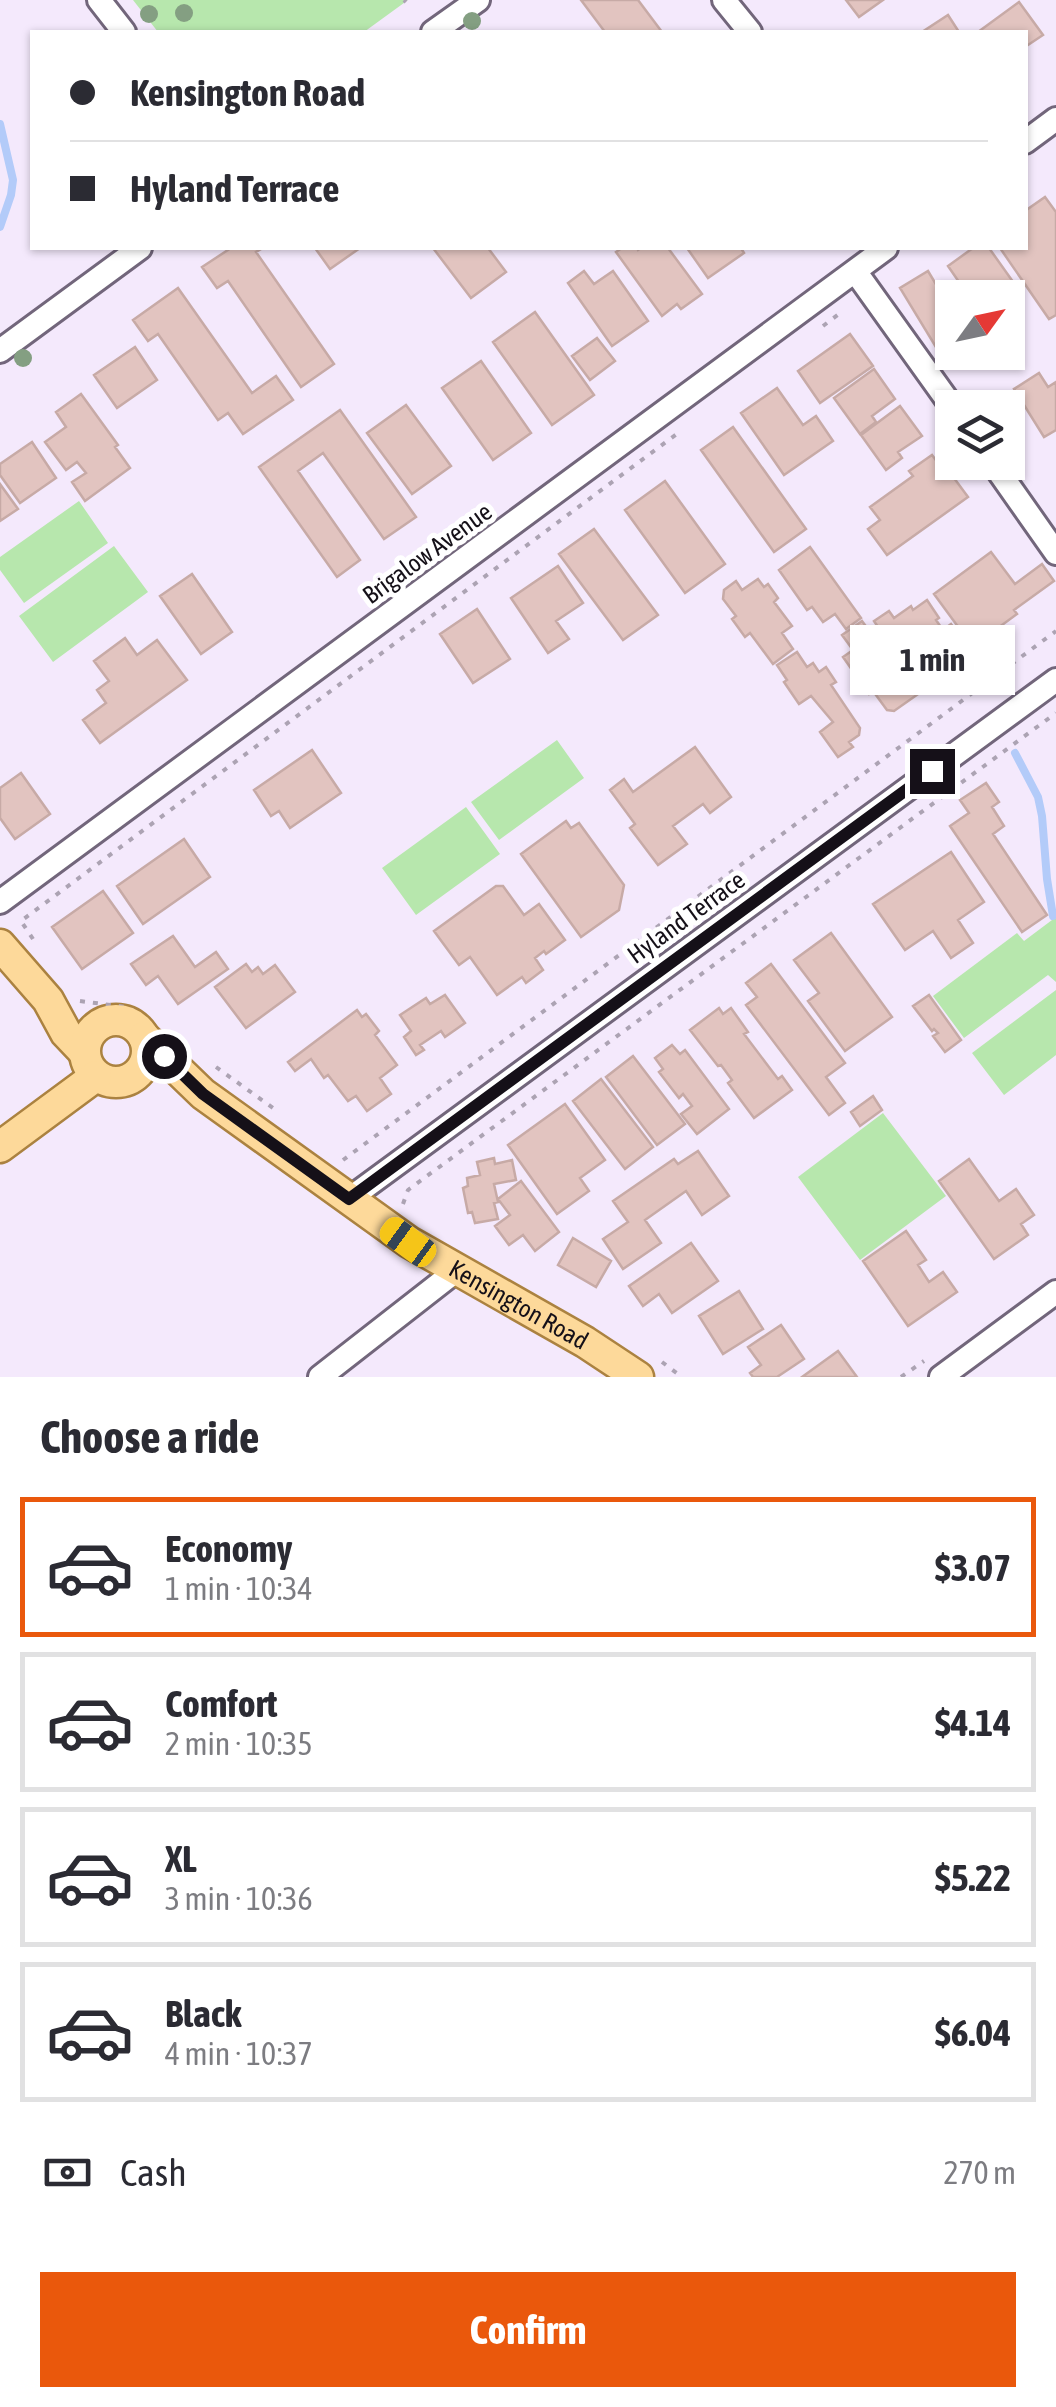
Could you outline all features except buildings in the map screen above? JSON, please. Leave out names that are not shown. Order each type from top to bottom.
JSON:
[{"type":"main road","points":[[0,945],[48,1000],[66,1033],[90,1064],[117,1082],[128,1080],[146,1059],[144,1037],[128,1022],[102,1022],[86,1040],[90,1064]]},
{"type":"main road","points":[[48,1000],[102,1022]]},
{"type":"main road","name":"Kensington Road","points":[[144,1037],[203,1094],[408,1242],[585,1342],[646,1367]]},
{"type":"main road","points":[[0,1147],[90,1064]]},
{"type":"main road","name":"Kensington Road","points":[[139,1070],[203,1094]]},
{"type":"street","points":[[98,0],[122,30]]},
{"type":"street","points":[[436,30],[478,0]]},
{"type":"street","points":[[724,0],[748,30]]},
{"type":"street","points":[[1028,140],[1056,119]]},
{"type":"street","points":[[0,351],[137,250]]},
{"type":"street","name":"Brigalow Avenue","points":[[0,902],[883,250]]},
{"type":"street","points":[[855,272],[939,390]]},
{"type":"street","points":[[1005,480],[1056,552]]},
{"type":"street","name":"Hyland Terrace","points":[[349,1199],[1056,680]]},
{"type":"street","points":[[320,1377],[458,1270]]},
{"type":"street","points":[[941,1377],[1056,1292]]},
{"type":"path","points":[[821,328],[851,305]]},
{"type":"path","points":[[21,921],[680,432]]},
{"type":"path","points":[[343,1160],[1056,630]]},
{"type":"path","points":[[410,1211],[401,1203],[408,1190],[1056,713]]},
{"type":"path","points":[[646,1367],[682,1377]]},
{"type":"green space","points":[[133,0],[408,0],[367,30],[156,30]]},
{"type":"green space","points":[[79,501],[108,543],[24,603],[0,570],[0,557]]},
{"type":"green space","points":[[114,546],[148,592],[53,662],[19,616]]},
{"type":"green space","points":[[557,740],[584,778],[499,840],[471,802]]},
{"type":"green space","points":[[466,807],[500,854],[416,915],[382,868]]},
{"type":"green space","points":[[1056,917],[1056,982],[1048,975],[964,1038],[933,996],[1017,933],[1024,941]]},
{"type":"green space","points":[[1056,990],[1056,1055],[1004,1095],[972,1053]]},
{"type":"green space","points":[[883,1113],[946,1196],[860,1260],[798,1177]]},
{"type":"waterway","points":[[0,124],[13,180],[0,227]]},
{"type":"waterway","points":[[1015,753],[1038,797],[1053,916]]},
{"type":"route","points":[[164,1056],[203,1094],[349,1199],[932,771]]}]
